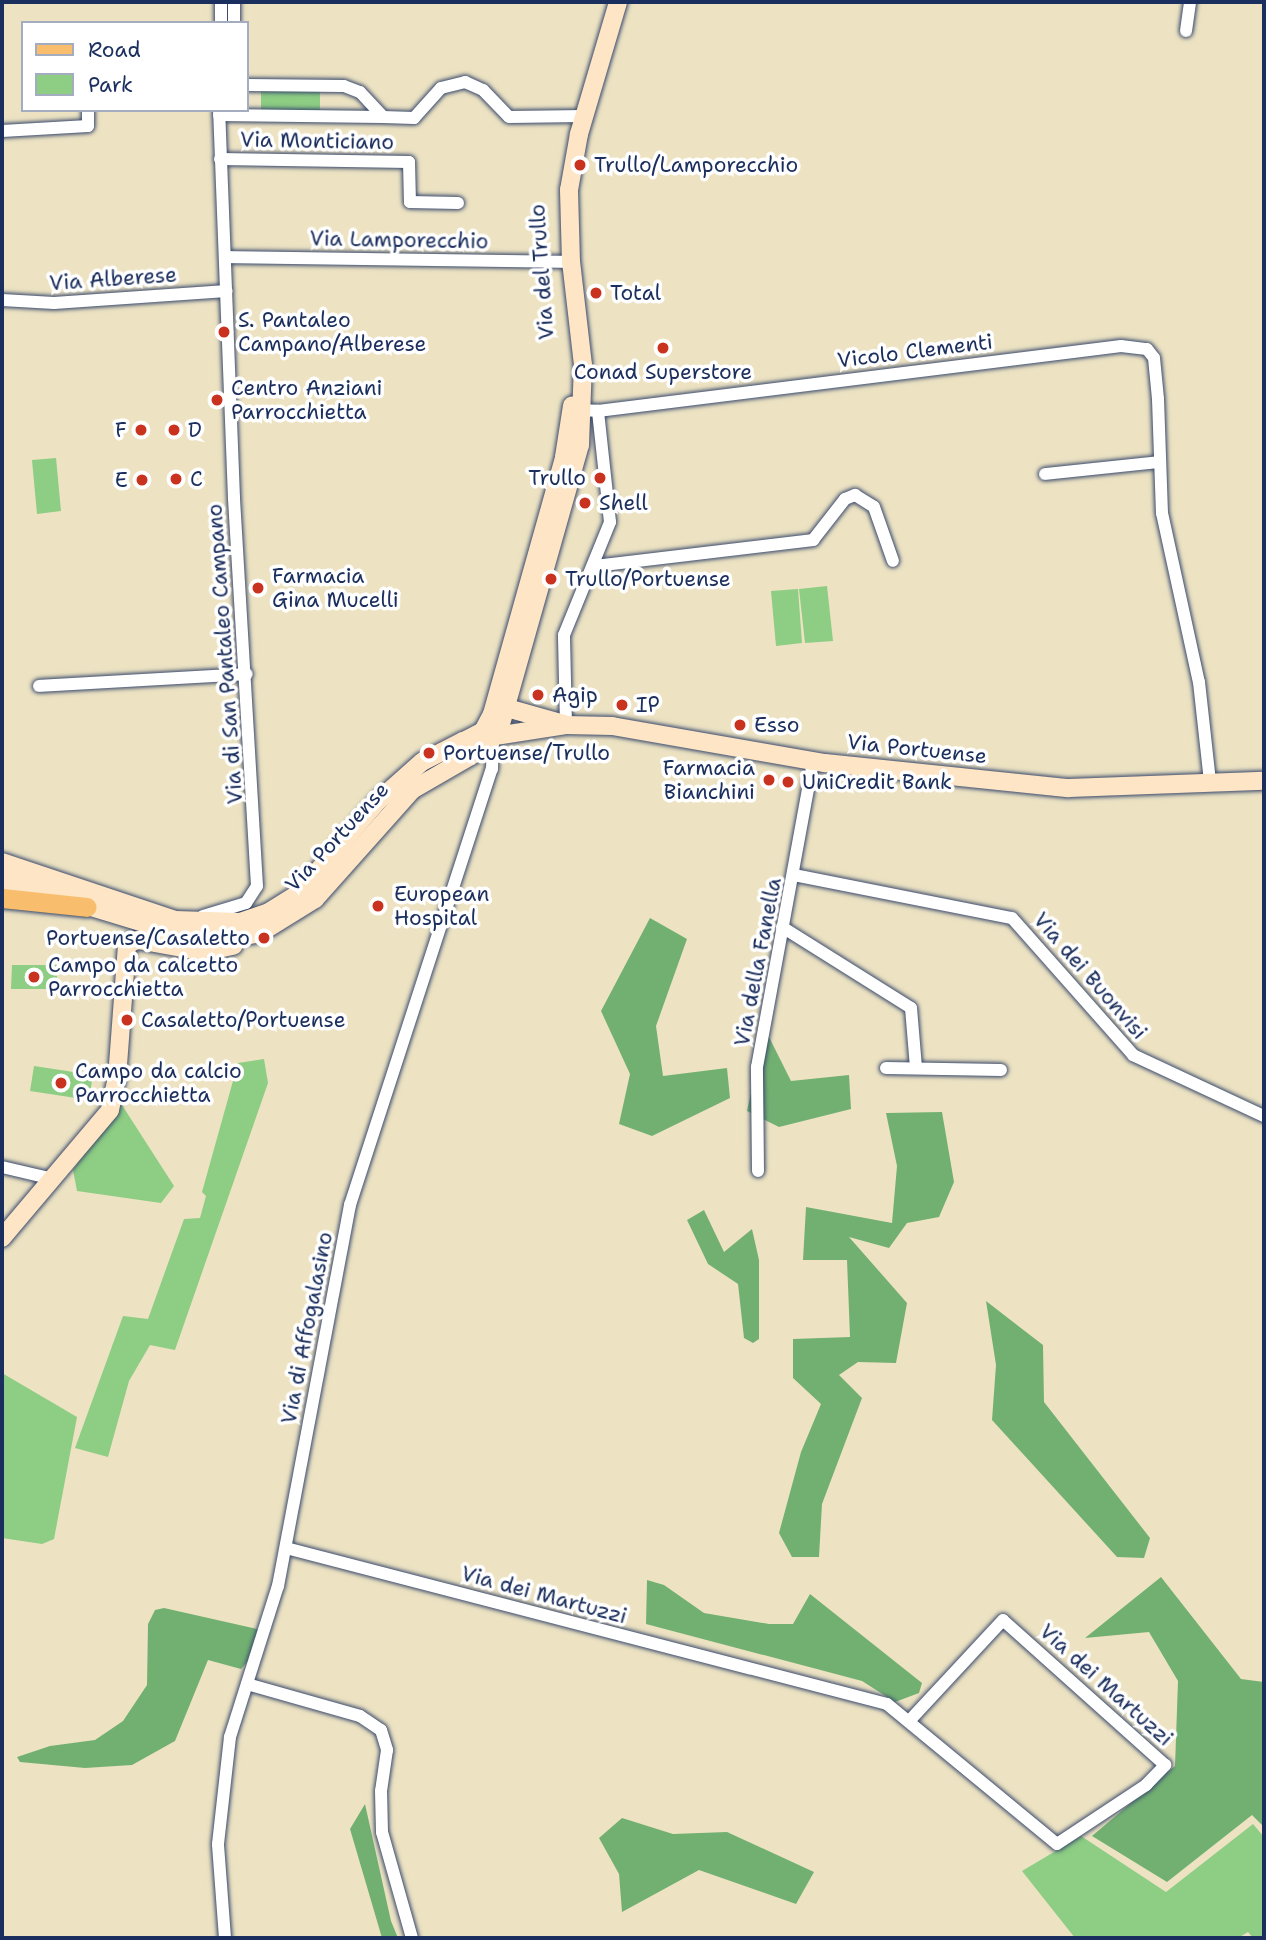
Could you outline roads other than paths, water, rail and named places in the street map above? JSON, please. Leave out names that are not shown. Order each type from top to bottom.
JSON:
[{"type":"main road","name":"Via del Trullo","points":[[547,542],[580,445],[584,410],[583,357],[565,262],[569,190],[579,116],[607,2]]},
{"type":"main road","name":"Via del Trullo","points":[[579,116],[618,2]]},
{"type":"main road","name":"Via del Trullo","points":[[493,738],[584,410]]},
{"type":"main road","name":"Via del Trullo","points":[[463,741],[482,731],[500,711]]},
{"type":"main road","name":"Via Portuense","points":[[500,711],[566,725],[612,726],[813,761],[1069,788],[1210,780],[1264,781]]},
{"type":"main road","name":"Via Portuense","points":[[2,868],[175,920],[212,924],[240,922],[285,903],[313,878],[397,782],[463,741],[566,725]]},
{"type":"main road","name":"Via Portuense","points":[[2,868],[87,907],[193,937],[232,939],[260,933],[315,899],[412,790],[493,738]]},
{"type":"main road","points":[[2,898],[87,907]]},
{"type":"main road","points":[[2,1238],[113,1104],[127,944],[138,940],[204,952],[229,948],[260,933]]},
{"type":"street","points":[[221,2],[221,21]]},
{"type":"street","points":[[234,2],[234,21]]},
{"type":"street","points":[[1186,31],[1190,2]]},
{"type":"street","name":"Via di San Pantaleo Campano","points":[[175,920],[236,907],[249,901],[257,890],[247,674],[234,498],[219,113],[414,118],[441,88],[465,82],[483,90],[509,117],[579,116]]},
{"type":"street","points":[[248,85],[353,88],[383,117]]},
{"type":"street","points":[[2,131],[54,131],[88,127],[88,112]]},
{"type":"street","name":"Via Monticiano","points":[[220,159],[410,162],[411,202],[458,203]]},
{"type":"street","name":"Via Lamporecchio","points":[[226,257],[565,262]]},
{"type":"street","name":"Via Alberese","points":[[2,300],[54,303],[227,291]]},
{"type":"street","name":"Vicolo Clementi","points":[[584,410],[1134,346],[1147,349],[1153,358],[1162,513],[1199,682],[1210,780]]},
{"type":"street","name":"Via del Trullo","points":[[566,725],[564,635],[595,566],[611,516],[602,442],[584,410]]},
{"type":"street","points":[[580,445],[602,442]]},
{"type":"street","points":[[1045,474],[1159,463]]},
{"type":"street","points":[[595,566],[813,540],[821,536],[838,505],[855,495],[874,507],[892,561]]},
{"type":"street","points":[[39,686],[247,674]]},
{"type":"street","name":"Via di Affogalasino","points":[[226,1938],[219,1833],[228,1747],[286,1548],[350,1205],[492,769],[493,738]]},
{"type":"street","name":"Via della Fanella","points":[[758,1171],[757,1067],[813,761]]},
{"type":"street","name":"Via dei Buonvisi","points":[[794,875],[1012,918],[1133,1055],[1264,1116]]},
{"type":"street","points":[[782,927],[911,1008],[916,1068]]},
{"type":"street","points":[[886,1068],[1001,1070]]},
{"type":"street","points":[[2,1167],[53,1179]]},
{"type":"street","name":"Via dei Martuzzi","points":[[286,1548],[871,1699],[910,1720],[1057,1844],[1146,1785],[1165,1765],[1003,1620],[910,1720]]},
{"type":"street","points":[[247,1684],[360,1716],[381,1730],[387,1750],[381,1791],[382,1832],[412,1938]]},
{"type":"place","name":"Trullo/Lamporecchio","points":[[580,165]]},
{"type":"place","name":"Total","points":[[596,293]]},
{"type":"place","name":"S. Pantaleo Campano/Alberese","points":[[224,332]]},
{"type":"place","name":"Conad Superstore","points":[[663,348]]},
{"type":"place","name":"Centro Anziani Parrocchietta","points":[[217,400]]},
{"type":"place","name":"F","points":[[141,430]]},
{"type":"place","name":"D","points":[[174,430]]},
{"type":"place","name":"Trullo","points":[[600,478]]},
{"type":"place","name":"C","points":[[176,479]]},
{"type":"place","name":"E","points":[[142,480]]},
{"type":"place","name":"Shell","points":[[585,503]]},
{"type":"place","name":"Trullo/Portuense","points":[[551,579]]},
{"type":"place","name":"Farmacia Gina Mucelli","points":[[258,588]]},
{"type":"place","name":"Agip","points":[[538,695]]},
{"type":"place","name":"IP","points":[[622,705]]},
{"type":"place","name":"Esso","points":[[740,725]]},
{"type":"place","name":"Portuense/Trullo","points":[[429,753]]},
{"type":"place","name":"Farmacia Bianchini","points":[[769,780]]},
{"type":"place","name":"UniCredit Bank","points":[[788,782]]},
{"type":"place","name":"European Hospital","points":[[378,906]]},
{"type":"place","name":"Portuense/Casaletto","points":[[264,938]]},
{"type":"place","name":"Campo da calcetto Parrocchietta","points":[[34,977]]},
{"type":"place","name":"Casaletto/Portuense","points":[[127,1020]]},
{"type":"place","name":"Campo da calcio Parrocchietta","points":[[61,1083]]}]
